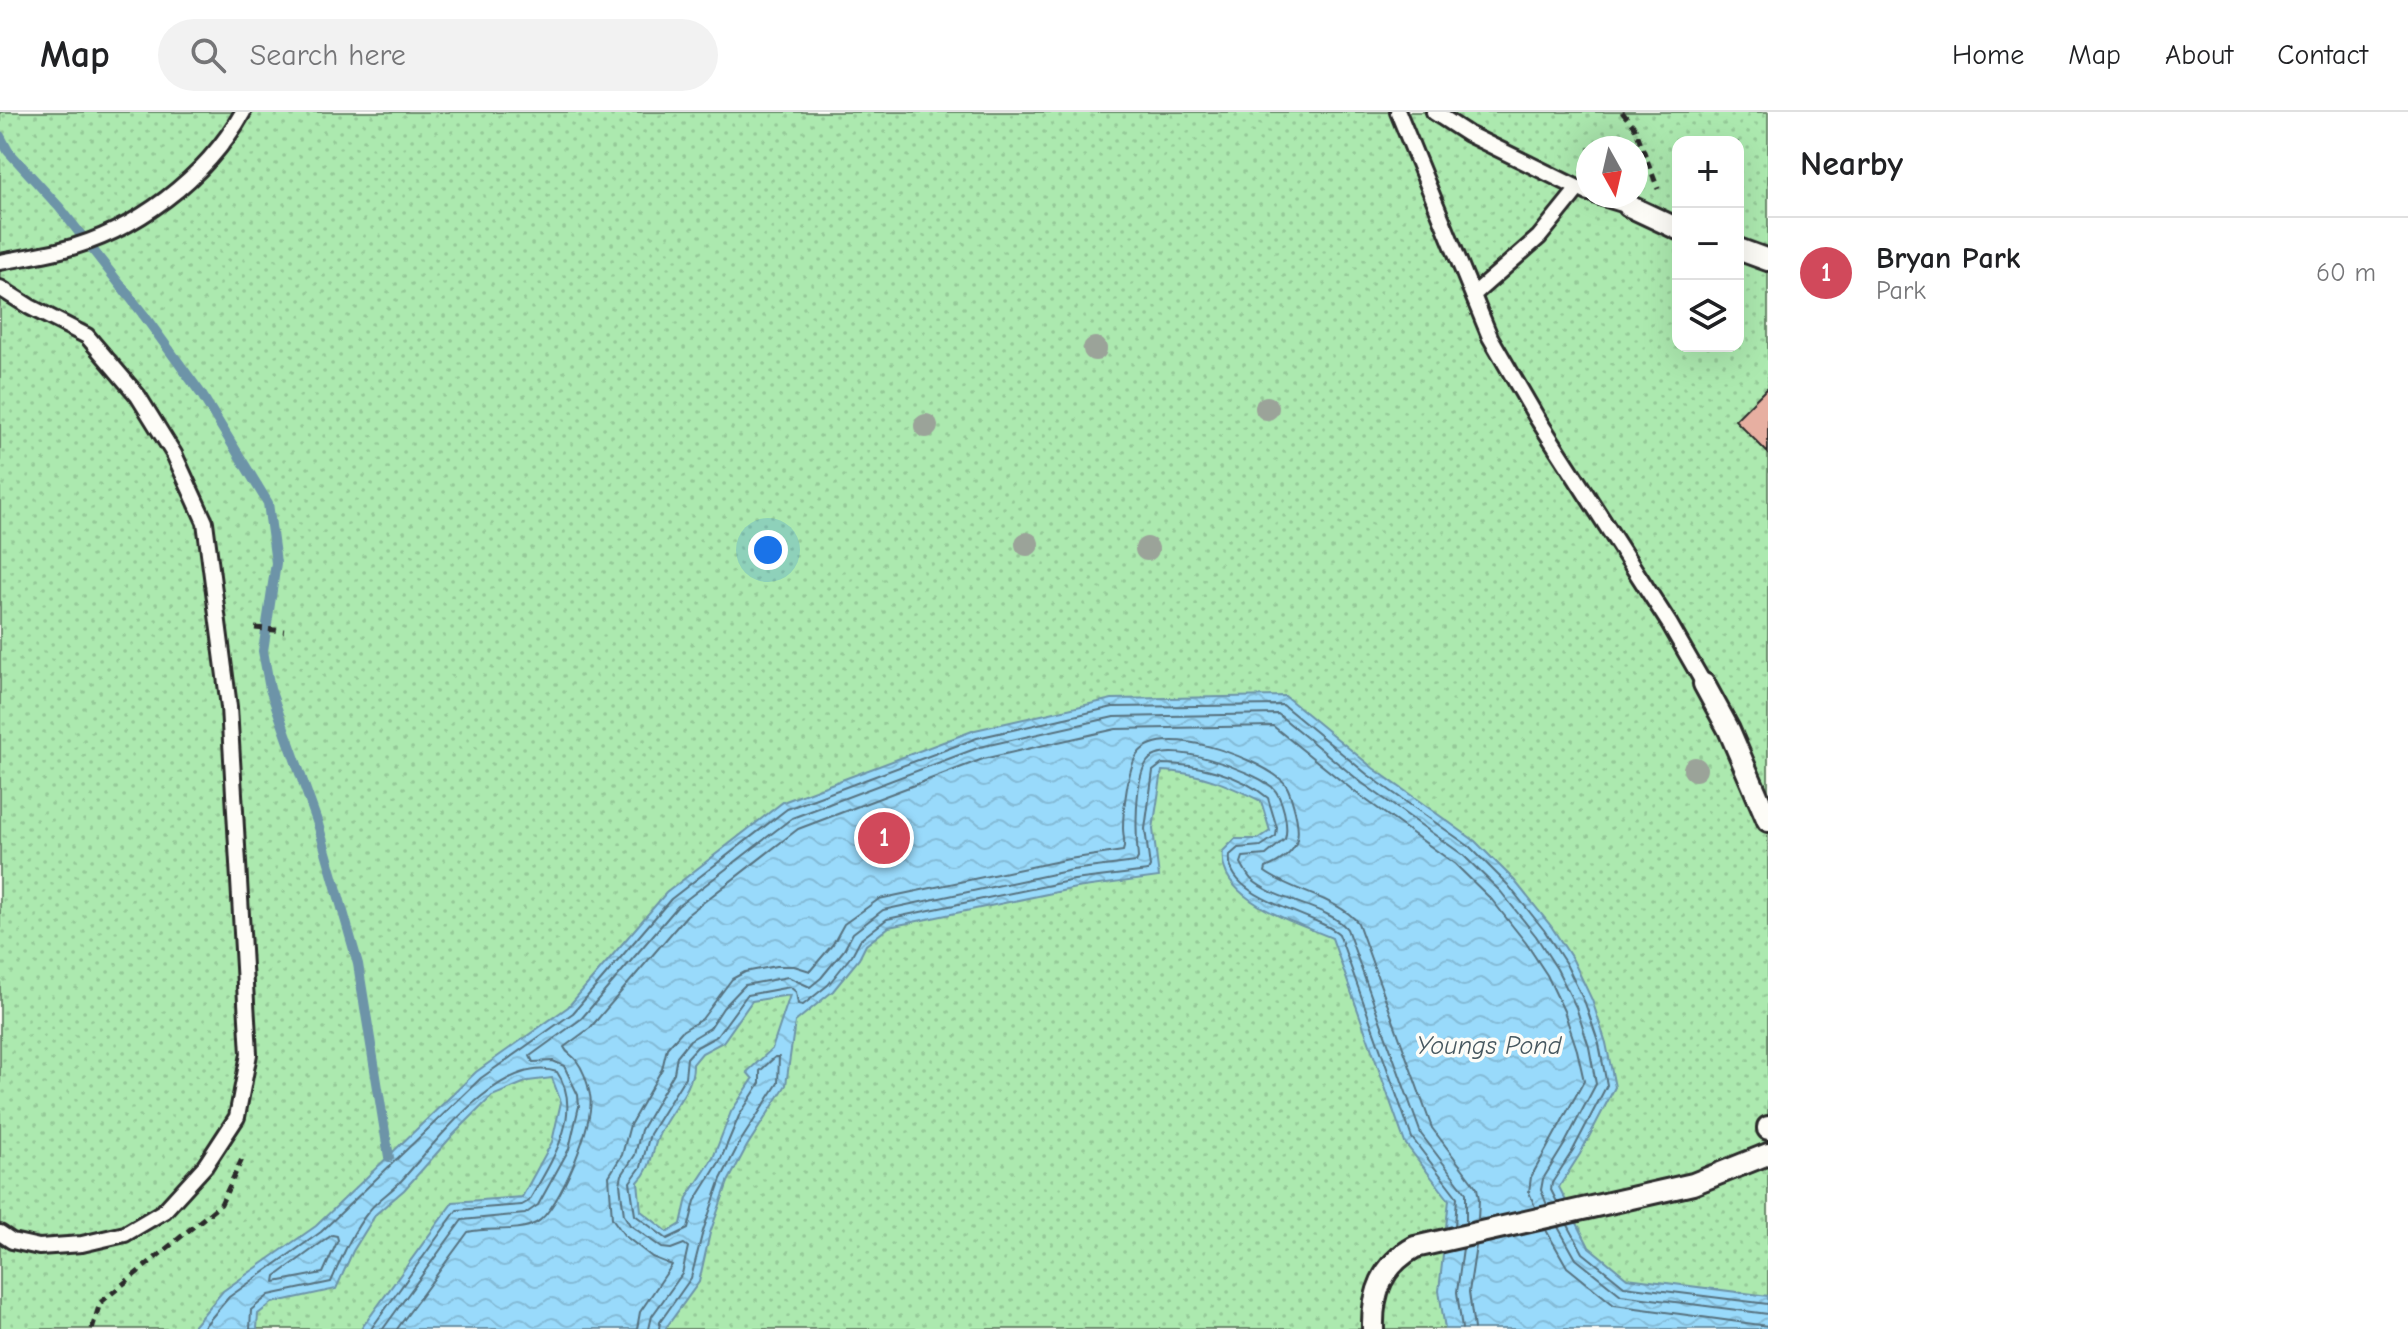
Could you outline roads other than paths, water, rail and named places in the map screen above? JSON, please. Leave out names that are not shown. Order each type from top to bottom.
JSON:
[{"type":"street","points":[[1633,208],[1672,227]]},
{"type":"street","points":[[1744,251],[1768,260]]},
{"type":"street","points":[[1704,684],[1729,730],[1768,821]]},
{"type":"street","points":[[1373,1329],[1372,1305],[1387,1270],[1398,1257],[1415,1247],[1693,1184],[1768,1154]]},
{"type":"lane","points":[[0,262],[63,250],[120,228],[188,182],[233,129],[243,112]]},
{"type":"lane","points":[[1398,112],[1490,337],[1537,418],[1669,623],[1704,684]]},
{"type":"lane","points":[[1434,112],[1468,134],[1576,188]]},
{"type":"lane","points":[[1473,295],[1539,237],[1576,199]]},
{"type":"lane","points":[[0,288],[87,336],[138,396],[174,454],[205,522],[229,707],[249,1054],[237,1117],[205,1166],[164,1211],[125,1234],[82,1244],[39,1247],[12,1241],[0,1233]]},
{"type":"water","name":"Youngs Pond","points":[[1285,696],[1373,768],[1475,841],[1514,880],[1551,926],[1573,960],[1592,1000],[1606,1043],[1615,1087],[1559,1187],[1589,1247],[1627,1278],[1768,1296],[1768,1329],[1445,1329],[1439,1291],[1449,1200],[1405,1143],[1332,938],[1261,907],[1232,883],[1224,868],[1223,851],[1235,839],[1258,839],[1270,831],[1261,801],[1213,780],[1162,771],[1153,829],[1159,877],[1076,888],[889,927],[866,945],[859,959],[833,991],[795,1022],[786,1085],[728,1182],[710,1233],[699,1282],[665,1329],[361,1329],[453,1202],[522,1197],[552,1142],[561,1102],[552,1078],[528,1081],[492,1096],[404,1190],[376,1214],[353,1251],[336,1289],[272,1303],[258,1314],[257,1329],[191,1329],[223,1291],[316,1226],[476,1072],[568,1007],[666,893],[783,802],[975,730],[1112,699]],"holes":[[[790,995],[772,1049],[747,1072],[753,1079],[731,1112],[713,1158],[687,1198],[681,1224],[668,1232],[641,1211],[638,1182],[649,1166],[662,1128],[685,1092],[693,1064],[702,1053],[723,1042],[752,1001]]]},
{"type":"waterway","points":[[0,136],[8,151],[60,208],[143,314],[202,395],[268,503],[276,563],[263,651],[270,689],[318,824],[358,964],[389,1157]]},
{"type":"place","name":"Bryan Park","points":[[884,838]]}]
